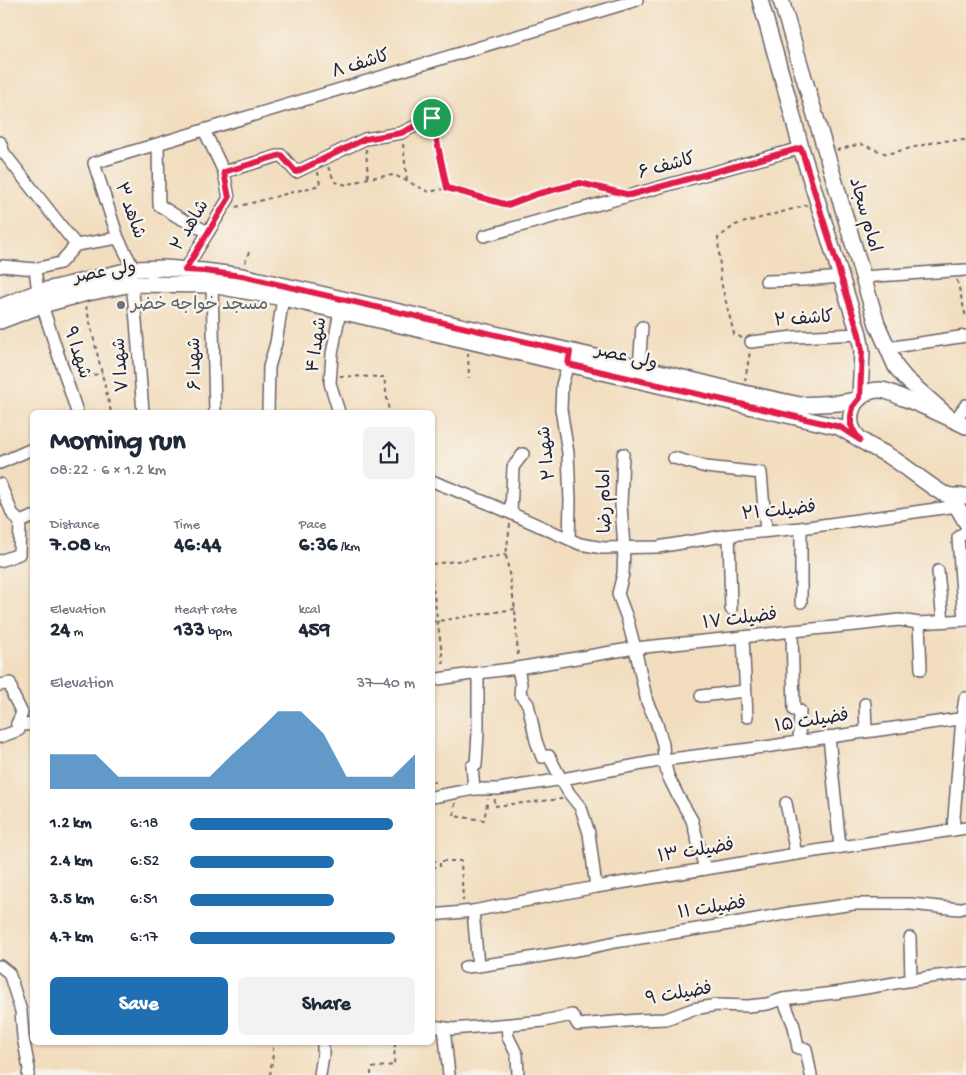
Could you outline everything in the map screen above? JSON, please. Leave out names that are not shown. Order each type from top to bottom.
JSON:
[{"type":"main road","points":[[760,0],[801,148],[859,334],[862,351],[859,399],[853,407],[851,425],[860,440]]},
{"type":"main road","name":"امام سجاد","points":[[781,0],[876,324],[896,367],[957,422]]},
{"type":"main road","points":[[817,195],[834,182]]},
{"type":"main road","name":"ولی عصر","points":[[0,307],[40,298],[134,269],[204,271],[242,276],[840,427],[889,456],[935,489],[958,499]]},
{"type":"main road","name":"ولی عصر","points":[[0,321],[40,298],[83,294],[132,284],[212,285],[282,298],[468,340],[639,368],[800,405],[859,399],[864,394],[881,390],[957,422]]},
{"type":"main road","points":[[832,403],[843,396],[854,385],[861,373]]},
{"type":"main road","points":[[958,499],[966,522]]},
{"type":"street","name":"کاشف ۸","points":[[94,163],[637,0]]},
{"type":"street","points":[[224,172],[281,155],[296,172],[365,139],[401,133],[432,118]]},
{"type":"street","name":"شاهد ۲","points":[[185,270],[229,198],[224,172],[204,130]]},
{"type":"street","points":[[0,142],[4,153],[76,245]]},
{"type":"street","points":[[158,144],[159,205],[208,232]]},
{"type":"street","name":"کاشف ۶","points":[[484,236],[801,148]]},
{"type":"street","name":"شاهد ۳","points":[[94,163],[118,238],[134,269]]},
{"type":"street","points":[[0,267],[35,269],[60,263],[76,245],[118,238]]},
{"type":"street","name":"شهدا ۹","points":[[35,269],[40,298],[76,410]]},
{"type":"street","points":[[862,277],[961,270]]},
{"type":"street","points":[[766,281],[841,277]]},
{"type":"street","name":"شهدا ۷","points":[[132,284],[143,410]]},
{"type":"street","name":"شهدا ۶","points":[[212,285],[215,410]]},
{"type":"street","points":[[268,410],[269,367],[276,343],[282,298]]},
{"type":"street","name":"شهدا ۴","points":[[338,410],[330,383],[330,376],[340,311]]},
{"type":"street","points":[[639,368],[642,327]]},
{"type":"street","name":"کاشف ۲","points":[[751,342],[794,337],[859,334]]},
{"type":"street","points":[[887,348],[966,336]]},
{"type":"street","name":"شهدا ۲","points":[[569,358],[562,385],[561,409],[568,460],[569,539]]},
{"type":"street","points":[[957,422],[966,405]]},
{"type":"street","points":[[0,463],[30,450]]},
{"type":"street","points":[[511,513],[513,468],[523,454]]},
{"type":"street","name":"امام رضا","points":[[623,454],[621,505],[624,548],[623,574],[618,594],[627,618],[647,702],[656,721],[663,744],[668,776],[692,820],[705,869]]},
{"type":"street","points":[[674,458],[706,467],[761,473],[766,531]]},
{"type":"street","name":"فضیلت ۲۱","points":[[435,482],[580,544],[603,548],[658,547],[728,535],[801,528],[958,499]]},
{"type":"street","points":[[0,484],[17,519],[19,554],[0,561]]},
{"type":"street","points":[[17,519],[30,517]]},
{"type":"street","points":[[801,528],[801,602]]},
{"type":"street","points":[[965,620],[958,538],[966,530]]},
{"type":"street","points":[[728,535],[731,609]]},
{"type":"street","points":[[938,571],[943,621]]},
{"type":"street","name":"فضیلت ۱۷","points":[[435,680],[518,668],[635,648],[899,620],[920,623],[965,620]]},
{"type":"street","points":[[920,623],[921,669]]},
{"type":"street","points":[[792,631],[794,710],[800,712],[799,742]]},
{"type":"street","points":[[742,638],[747,717]]},
{"type":"street","points":[[518,668],[521,684],[520,694],[528,704],[536,741],[542,756],[549,756],[561,780],[581,808],[589,833],[596,887]]},
{"type":"street","points":[[474,789],[472,766],[476,765],[478,673]]},
{"type":"street","points":[[0,685],[10,683],[22,713],[17,724],[18,730],[0,737]]},
{"type":"street","points":[[701,696],[745,691]]},
{"type":"street","points":[[954,830],[966,698]]},
{"type":"street","points":[[865,704],[866,731]]},
{"type":"street","name":"فضیلت ۱۵","points":[[435,797],[474,789],[494,789],[561,780],[664,760],[964,718]]},
{"type":"street","points":[[17,724],[30,725]]},
{"type":"street","points":[[829,736],[840,847]]},
{"type":"street","points":[[786,803],[796,854]]},
{"type":"street","name":"فضیلت ۱۳","points":[[435,915],[468,911],[596,887],[796,854],[966,828]]},
{"type":"street","name":"فضیلت ۱۱","points":[[465,967],[854,904],[911,904],[966,907]]},
{"type":"street","points":[[468,911],[478,966]]},
{"type":"street","points":[[910,938],[911,980]]},
{"type":"street","points":[[0,966],[9,973],[21,1011],[23,1037],[29,1069],[28,1075]]},
{"type":"street","name":"فضیلت ۹","points":[[438,1027],[452,1029],[507,1025],[544,1021],[572,1015],[578,1025],[666,1019],[693,1009],[717,1005],[748,1006],[767,1004],[783,999],[966,973]]},
{"type":"street","points":[[783,999],[794,1026],[798,1048],[806,1049],[811,1075]]},
{"type":"street","points":[[507,1025],[508,1036],[517,1055],[518,1075]]},
{"type":"street","points":[[438,1027],[449,1075]]},
{"type":"street","points":[[320,1075],[323,1045]]},
{"type":"path","points":[[432,118],[447,188]]},
{"type":"path","points":[[401,133],[407,181]]},
{"type":"path","points":[[365,139],[368,178]]},
{"type":"path","points":[[826,153],[861,144],[887,154],[939,141],[966,140]]},
{"type":"path","points":[[320,161],[335,182],[347,185],[368,178],[394,174],[429,192],[447,188],[508,205],[537,194],[580,183],[630,195]]},
{"type":"path","points":[[221,210],[320,185],[320,161]]},
{"type":"path","points":[[744,393],[751,342],[734,334],[722,282],[718,238],[735,224],[817,195]]},
{"type":"path","points":[[961,270],[966,317]]},
{"type":"path","points":[[83,294],[111,410]]},
{"type":"path","points":[[468,340],[469,378]]},
{"type":"path","points":[[74,380],[102,373]]},
{"type":"path","points":[[330,376],[384,377],[389,410]]},
{"type":"path","points":[[511,513],[506,555],[515,609],[518,668]]},
{"type":"path","points":[[435,564],[506,555]]},
{"type":"path","points":[[435,598],[445,678]]},
{"type":"path","points":[[435,622],[515,609]]},
{"type":"path","points":[[457,793],[454,816],[484,820],[494,789]]},
{"type":"path","points":[[494,789],[494,806],[568,798]]},
{"type":"path","points":[[435,861],[461,862],[468,911]]},
{"type":"path","points":[[435,867],[440,868],[440,862]]},
{"type":"path","points":[[270,1075],[273,1045]]},
{"type":"path","points":[[371,1075],[371,1068],[394,1066],[395,1045]]},
{"type":"place","name":"مسجد خواجه خضر","points":[[121,305]]},
{"type":"route","points":[[432,118],[447,188],[508,205],[537,194],[580,183],[630,195],[801,148],[859,334],[862,351],[860,398],[853,407],[851,425],[860,440],[840,427],[568,364],[570,352],[242,276],[185,270],[229,198],[224,172],[281,155],[296,172],[365,139],[401,133],[432,118]]}]
